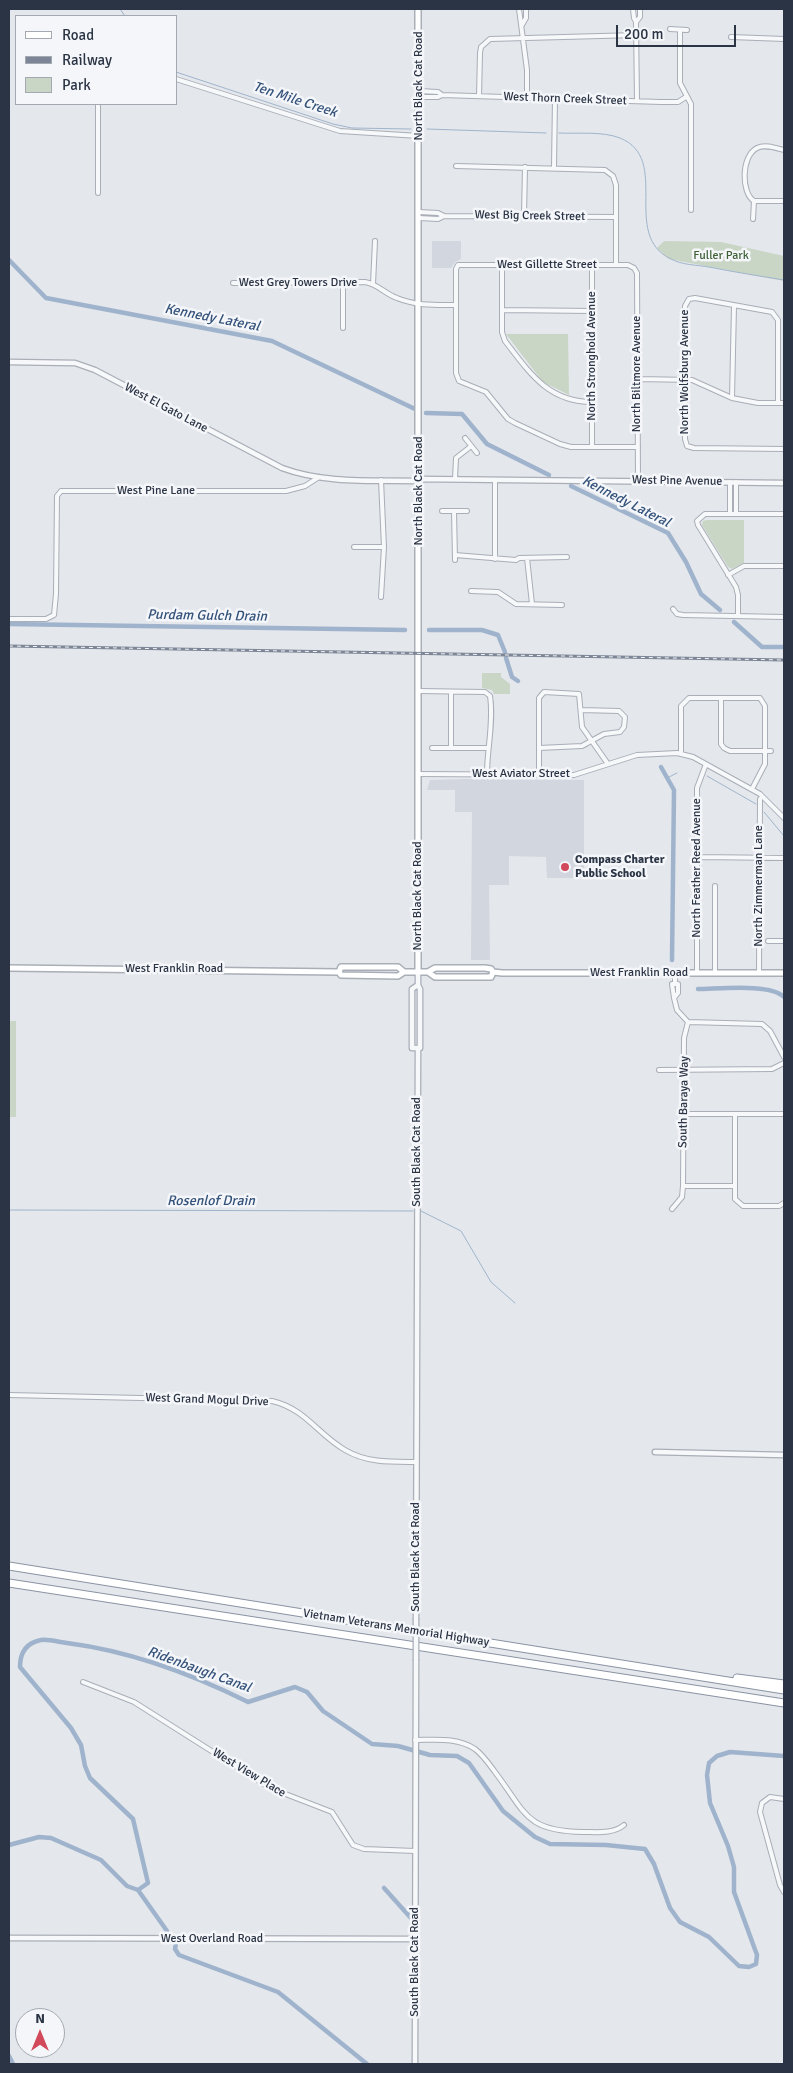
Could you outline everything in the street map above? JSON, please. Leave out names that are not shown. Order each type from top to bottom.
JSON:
[{"type":"highway","name":"Vietnam Veterans Memorial Highway","points":[[9,1566],[784,1690]]},
{"type":"highway","name":"Vietnam Veterans Memorial Highway","points":[[9,1583],[784,1703]]},
{"type":"highway","points":[[627,1666],[784,1684]]},
{"type":"main road","name":"North Black Cat Road","points":[[418,9],[418,972]]},
{"type":"main road","name":"West Franklin Road","points":[[340,972],[341,967],[398,967],[404,972]]},
{"type":"main road","name":"West Franklin Road","points":[[9,968],[201,969],[340,972],[341,975],[389,976],[398,976],[404,972],[428,972],[435,968],[491,969],[493,972],[784,974]]},
{"type":"main road","name":"West Franklin Road","points":[[428,972],[435,977],[492,977],[493,972]]},
{"type":"street","points":[[519,9],[524,36],[527,98]]},
{"type":"street","points":[[522,24],[526,18],[526,9]]},
{"type":"street","points":[[633,9],[636,22],[638,101]]},
{"type":"street","points":[[636,22],[640,17],[640,9]]},
{"type":"street","points":[[670,30],[688,30]]},
{"type":"street","points":[[680,30],[680,79],[686,98],[691,104],[691,210]]},
{"type":"street","points":[[479,96],[480,53],[485,42],[495,37],[636,35]]},
{"type":"street","points":[[731,37],[784,39]]},
{"type":"street","points":[[178,80],[340,131],[419,136]]},
{"type":"street","name":"West Thorn Creek Street","points":[[419,94],[438,92],[442,95],[678,102],[686,98]]},
{"type":"street","points":[[554,99],[554,167]]},
{"type":"street","points":[[98,105],[98,193]]},
{"type":"street","points":[[784,150],[764,146],[755,149],[749,156],[746,164],[747,195],[754,202],[784,202]]},
{"type":"street","points":[[456,166],[601,169],[610,174],[616,184],[616,265]]},
{"type":"street","points":[[524,216],[525,167]]},
{"type":"street","points":[[753,219],[754,202]]},
{"type":"street","name":"West Big Creek Street","points":[[419,212],[438,212],[444,216]]},
{"type":"street","name":"West Big Creek Street","points":[[419,218],[438,218],[444,216],[616,217]]},
{"type":"street","points":[[372,284],[375,241]]},
{"type":"street","points":[[502,264],[502,310],[505,341],[536,381],[573,401],[592,402]]},
{"type":"street","name":"West Gillette Street","points":[[456,305],[456,269],[458,265],[628,265],[634,268]]},
{"type":"street","name":"North Stronghold Avenue","points":[[592,265],[592,447]]},
{"type":"street","name":"North Biltmore Avenue","points":[[634,268],[637,273],[638,481]]},
{"type":"street","points":[[343,282],[343,328]]},
{"type":"street","name":"West Grey Towers Drive","points":[[233,283],[343,282],[372,284],[395,298],[418,304],[456,305]]},
{"type":"street","name":"North Wolfsburg Avenue","points":[[734,306],[696,298],[689,299],[685,306],[685,439],[687,446],[694,448],[784,449]]},
{"type":"street","points":[[456,305],[456,373],[459,381],[486,392],[508,419],[560,444],[638,448]]},
{"type":"street","points":[[732,398],[734,306],[772,312],[778,320],[778,403]]},
{"type":"street","points":[[502,310],[592,311]]},
{"type":"street","name":"West El Gato Lane","points":[[9,362],[62,362],[82,365],[282,468],[303,476],[319,477]]},
{"type":"street","points":[[638,379],[685,380],[697,382],[732,398],[758,403],[784,403]]},
{"type":"street","points":[[465,438],[470,447],[477,453]]},
{"type":"street","points":[[455,479],[456,458],[470,447]]},
{"type":"street","points":[[319,477],[419,480]]},
{"type":"street","name":"West Pine Lane","points":[[9,618],[46,619],[54,615],[57,496],[61,491],[286,492],[306,486],[319,477]]},
{"type":"street","points":[[381,480],[384,547],[381,597]]},
{"type":"street","name":"West Pine Avenue","points":[[419,480],[784,483]]},
{"type":"street","points":[[495,480],[495,559]]},
{"type":"street","points":[[730,482],[730,514]]},
{"type":"street","points":[[736,482],[736,514]]},
{"type":"street","points":[[442,511],[467,511]]},
{"type":"street","points":[[454,511],[455,557],[516,560],[567,557]]},
{"type":"street","points":[[738,616],[738,591],[698,525],[699,518],[705,514],[784,514]]},
{"type":"street","points":[[354,547],[384,547]]},
{"type":"street","points":[[527,558],[532,604]]},
{"type":"street","points":[[728,575],[744,566],[784,566]]},
{"type":"street","points":[[471,591],[498,592],[516,604],[562,605]]},
{"type":"street","points":[[673,609],[677,614],[683,615],[784,617]]},
{"type":"street","points":[[418,691],[488,694],[490,745],[488,748],[487,774]]},
{"type":"street","points":[[451,692],[451,748]]},
{"type":"street","points":[[539,774],[539,698],[542,694],[565,692],[579,694],[582,727],[608,764]]},
{"type":"street","points":[[752,789],[764,768],[766,706],[763,700],[757,698],[689,698],[684,701],[681,706],[681,754],[706,764],[752,789],[767,800],[784,818]]},
{"type":"street","points":[[721,698],[721,744],[724,748],[730,751],[771,751]]},
{"type":"street","points":[[539,748],[576,748],[592,742],[604,734],[620,732],[623,729],[625,718],[623,714],[617,711],[581,710]]},
{"type":"street","points":[[432,748],[488,748]]},
{"type":"street","name":"West Aviator Street","points":[[418,774],[574,775],[637,755],[681,754]]},
{"type":"street","name":"North Feather Reed Avenue","points":[[697,973],[698,788],[706,764]]},
{"type":"street","name":"North Zimmerman Lane","points":[[759,973],[760,799]]},
{"type":"street","points":[[698,857],[784,858]]},
{"type":"street","points":[[715,886],[715,973]]},
{"type":"street","points":[[768,941],[784,941]]},
{"type":"street","name":"South Black Cat Road","points":[[415,2064],[418,1049],[420,1048],[420,989],[418,985],[418,972]]},
{"type":"street","points":[[675,973],[675,984],[672,984],[677,1010],[688,1022],[755,1023],[767,1028],[784,1056]]},
{"type":"street","name":"South Black Cat Road","points":[[418,985],[412,989],[412,1048],[418,1049]]},
{"type":"street","name":"South Baraya Way","points":[[672,1208],[682,1197],[683,1186],[684,1038],[688,1022]]},
{"type":"street","points":[[659,1070],[772,1069],[784,1064]]},
{"type":"street","points":[[684,1114],[784,1114]]},
{"type":"street","points":[[735,1114],[735,1186],[737,1202],[743,1206],[779,1206],[784,1203]]},
{"type":"street","points":[[683,1186],[735,1186]]},
{"type":"street","name":"West Grand Mogul Drive","points":[[9,1395],[272,1401],[299,1412],[334,1443],[355,1455],[378,1462],[416,1462]]},
{"type":"street","points":[[654,1452],[784,1455]]},
{"type":"street","name":"West View Place","points":[[83,1682],[134,1702],[182,1730],[270,1788],[332,1812],[353,1846],[364,1849],[415,1851]]},
{"type":"street","points":[[415,1740],[454,1741],[474,1749],[502,1781],[520,1810],[542,1827],[559,1830],[600,1832],[616,1830],[624,1825]]},
{"type":"street","points":[[784,1799],[770,1797],[762,1803],[760,1812],[780,1885],[784,1892]]},
{"type":"street","name":"West Overland Road","points":[[9,1938],[414,1939]]},
{"type":"shaded area","points":[[432,241],[461,241],[461,259],[455,262],[451,268],[432,268]]},
{"type":"shaded area","name":"Compass Charter Public School","points":[[430,780],[584,780],[584,878],[547,878],[546,857],[509,856],[509,885],[489,885],[490,960],[471,960],[472,812],[455,812],[455,790],[427,790]]},
{"type":"green space","name":"Fuller Park","points":[[664,241],[721,242],[784,256],[784,281],[669,259],[657,248]]},
{"type":"green space","points":[[506,334],[568,334],[569,395],[543,382]]},
{"type":"green space","points":[[744,520],[744,563],[732,569],[728,567],[702,525],[703,521]]},
{"type":"green space","points":[[482,673],[501,673],[501,677],[510,684],[510,694],[494,694],[492,690],[482,688]]},
{"type":"green space","points":[[9,1021],[16,1021],[16,1117],[9,1117]]},
{"type":"waterway","name":"Ten Mile Creek","points":[[120,9],[124,15]]},
{"type":"waterway","name":"Ten Mile Creek","points":[[178,73],[333,124],[352,128],[411,129]]},
{"type":"waterway","name":"Ten Mile Creek","points":[[427,129],[546,133]]},
{"type":"waterway","name":"Ten Mile Creek","points":[[559,133],[613,136],[620,138],[635,148],[643,162],[646,179],[646,216],[649,233],[656,248],[671,259],[685,264],[784,280]]},
{"type":"waterway","name":"Kennedy Lateral","points":[[9,260],[46,298],[272,341],[415,409]]},
{"type":"waterway","name":"Kennedy Lateral","points":[[426,413],[462,414],[487,444],[549,475]]},
{"type":"waterway","name":"Kennedy Lateral","points":[[571,486],[668,533],[686,562],[701,594],[720,610]]},
{"type":"waterway","name":"Kennedy Lateral","points":[[734,622],[762,647],[784,647]]},
{"type":"waterway","name":"Purdam Gulch Drain","points":[[9,624],[405,630]]},
{"type":"waterway","points":[[429,630],[482,630],[498,635],[505,652]]},
{"type":"waterway","points":[[506,658],[512,677],[518,681]]},
{"type":"waterway","points":[[661,767],[674,790],[672,960]]},
{"type":"waterway","points":[[667,778],[677,773]]},
{"type":"waterway","points":[[707,776],[756,804]]},
{"type":"waterway","points":[[764,812],[784,836]]},
{"type":"waterway","points":[[698,989],[756,988],[768,990],[784,997]]},
{"type":"waterway","name":"Rosenlof Drain","points":[[9,1210],[413,1211]]},
{"type":"waterway","name":"Rosenlof Drain","points":[[421,1211],[461,1231],[491,1282],[515,1303]]},
{"type":"waterway","name":"Ridenbaugh Canal","points":[[9,1845],[39,1837],[51,1838],[101,1860],[127,1886],[138,1890],[148,1883],[133,1819],[90,1778],[85,1766],[81,1745],[71,1728],[20,1667],[24,1650],[36,1641],[47,1640],[90,1647],[160,1665],[205,1682],[248,1702],[295,1687],[307,1692],[323,1711],[372,1744],[398,1746],[430,1755],[457,1756],[469,1763],[503,1811],[535,1837],[550,1844],[606,1845],[645,1849],[654,1864],[670,1908],[680,1922],[709,1937],[739,1966],[749,1967],[756,1964],[757,1955],[734,1892],[734,1867],[728,1846],[710,1803],[707,1775],[709,1763],[717,1756],[730,1752],[784,1756]]},
{"type":"waterway","points":[[384,1888],[410,1917]]},
{"type":"waterway","points":[[138,1890],[167,1931]]},
{"type":"waterway","points":[[176,1943],[175,1949],[179,1955],[278,1992],[367,2064]]},
{"type":"waterway","points":[[9,2056],[13,2064]]},
{"type":"railway","points":[[9,646],[784,660]]},
{"type":"place","name":"Compass Charter Public School","points":[[565,867]]}]
